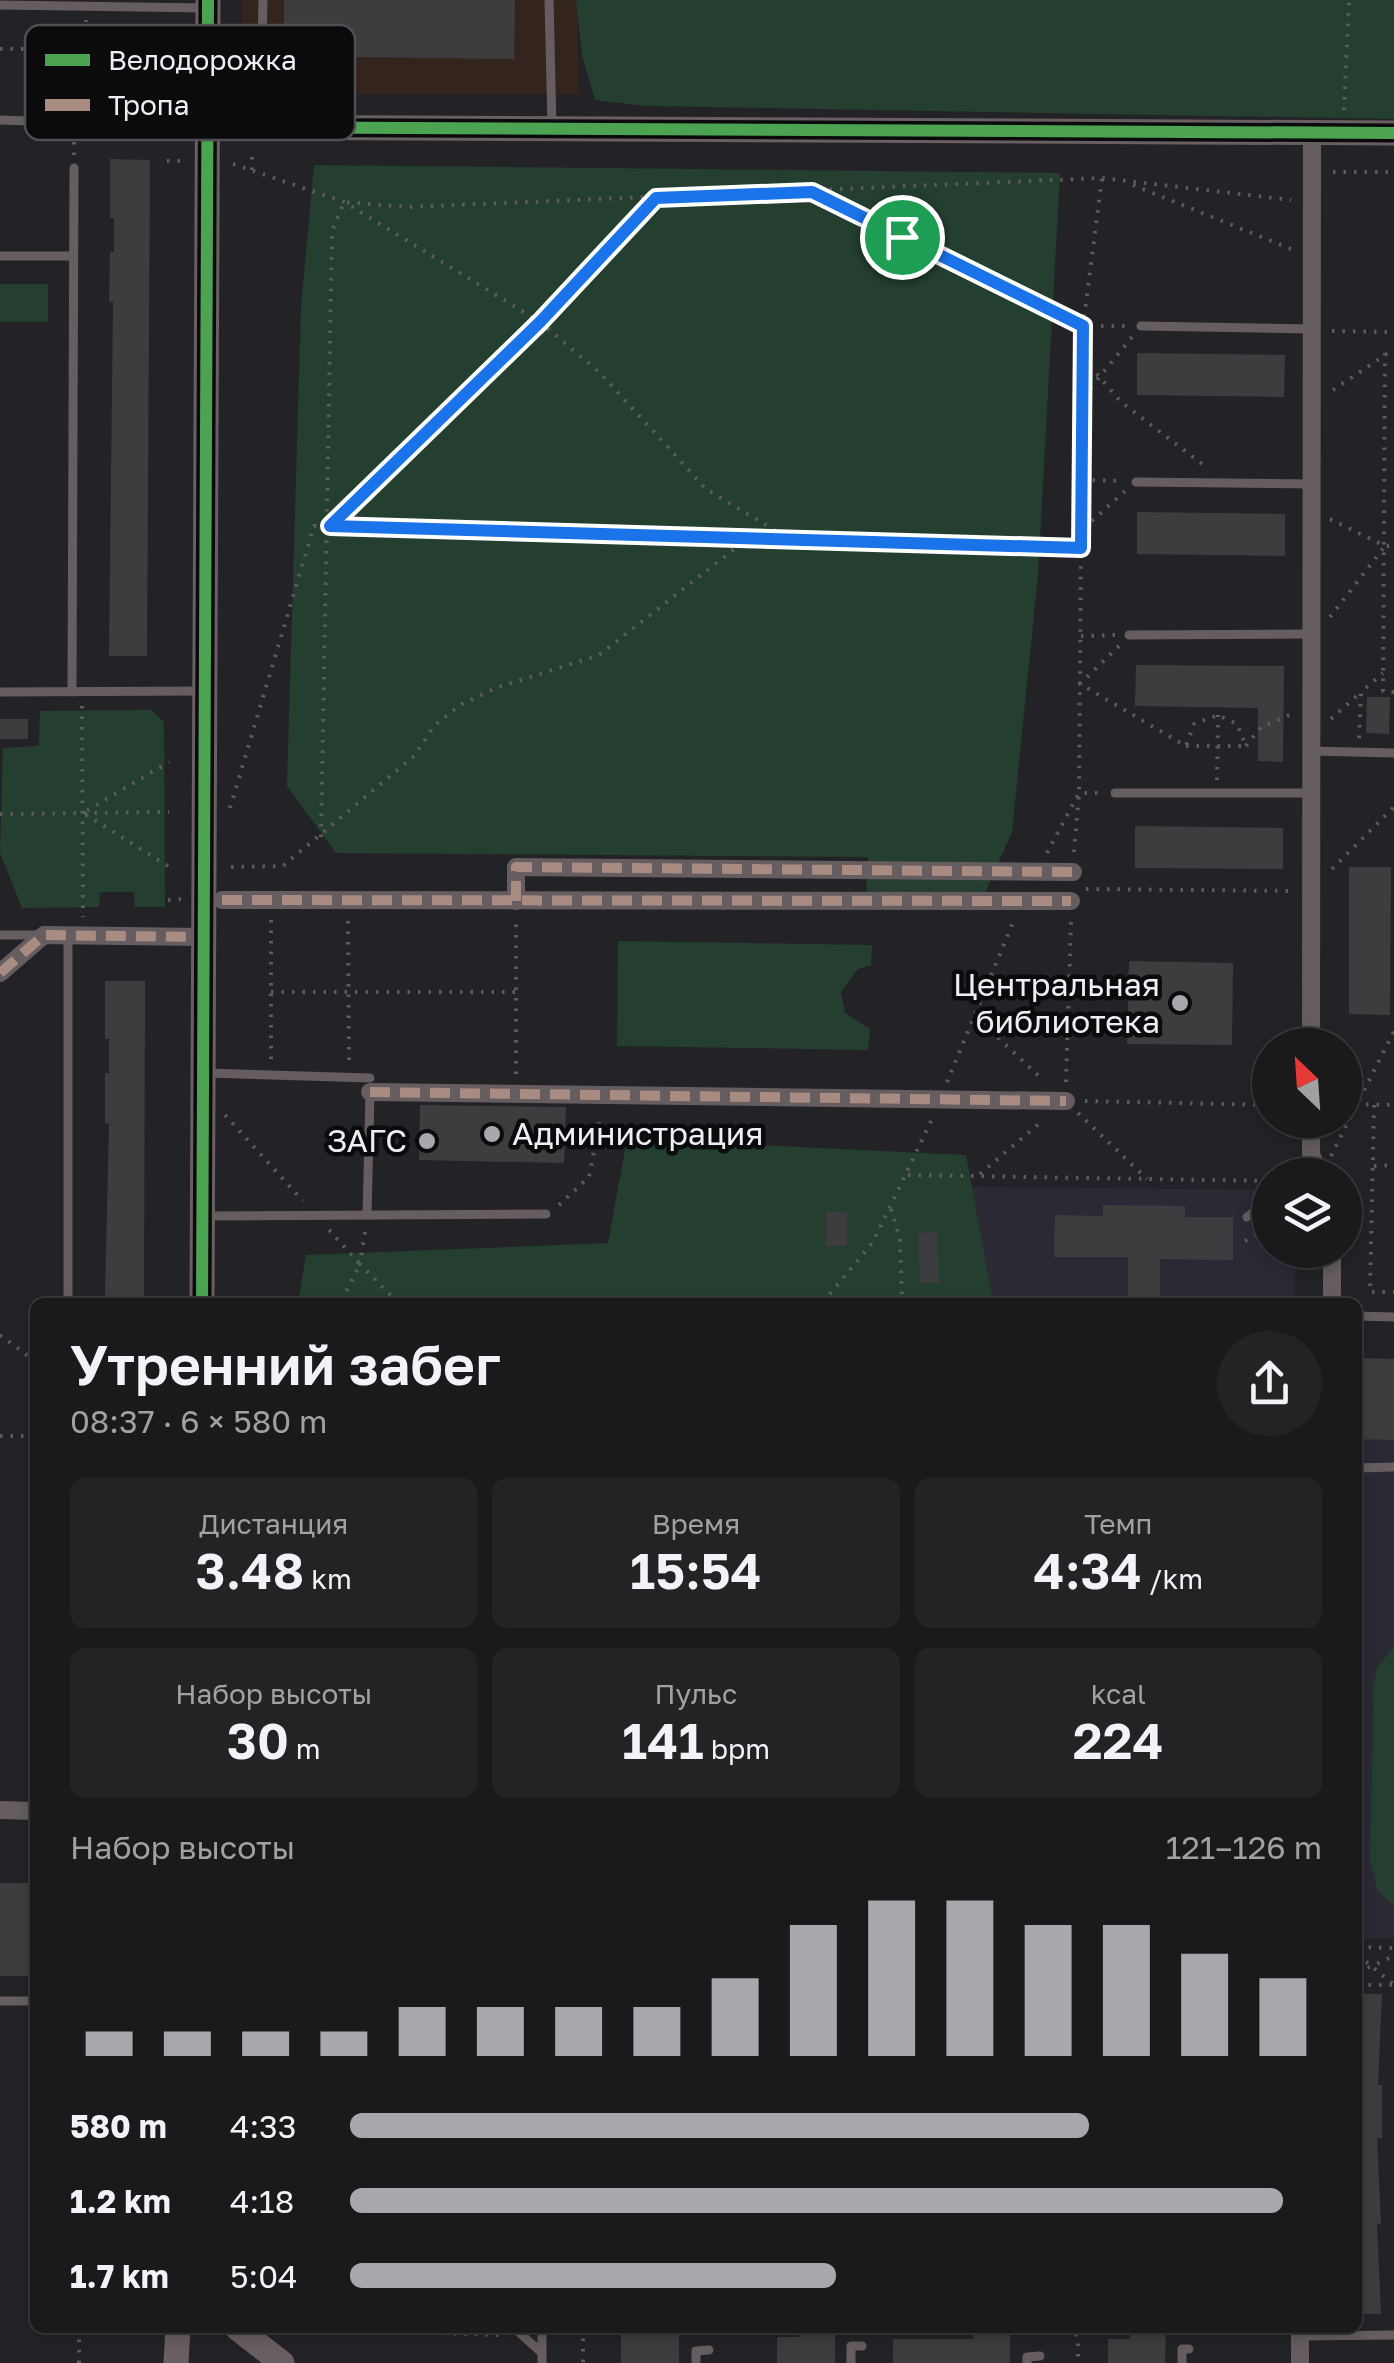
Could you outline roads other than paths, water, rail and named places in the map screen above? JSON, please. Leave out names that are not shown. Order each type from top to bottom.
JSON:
[{"type":"street","points":[[355,128],[1394,134]]},
{"type":"street","points":[[1311,1028],[1312,133]]},
{"type":"street","points":[[202,1298],[208,140]]},
{"type":"street","points":[[516,900],[516,867],[1072,872]]},
{"type":"street","points":[[222,900],[1071,901]]},
{"type":"street","points":[[0,974],[44,935],[203,938]]},
{"type":"street","points":[[370,1085],[516,1094],[1066,1101]]},
{"type":"street","points":[[1332,1268],[1332,1298]]},
{"type":"street","points":[[0,1810],[30,1810]]},
{"type":"street","points":[[176,2363],[178,2333]]},
{"type":"street","points":[[243,2333],[282,2363]]},
{"type":"street","points":[[1300,2333],[1300,2363]]},
{"type":"lane","points":[[262,25],[263,0]]},
{"type":"lane","points":[[549,0],[552,129]]},
{"type":"lane","points":[[0,5],[208,4]]},
{"type":"lane","points":[[74,168],[77,692]]},
{"type":"lane","points":[[0,256],[73,256]]},
{"type":"lane","points":[[1141,326],[1312,329]]},
{"type":"lane","points":[[1136,482],[1312,484]]},
{"type":"lane","points":[[1130,635],[1309,634]]},
{"type":"lane","points":[[0,692],[204,691]]},
{"type":"lane","points":[[1310,751],[1394,753]]},
{"type":"lane","points":[[1116,793],[1311,793]]},
{"type":"lane","points":[[0,935],[44,935]]},
{"type":"lane","points":[[68,1298],[76,936]]},
{"type":"lane","points":[[202,1081],[271,1074],[350,1076],[370,1085],[367,1215]]},
{"type":"lane","points":[[1247,1217],[1252,1213]]},
{"type":"lane","points":[[202,1216],[546,1214]]},
{"type":"lane","points":[[1362,1316],[1394,1317]]},
{"type":"lane","points":[[1362,1468],[1394,1468]]},
{"type":"lane","points":[[0,2001],[30,2001]]},
{"type":"lane","points":[[520,2333],[542,2358]]},
{"type":"lane","points":[[1331,2333],[1394,2335]]},
{"type":"lane","points":[[852,2363],[852,2346],[862,2346]]},
{"type":"lane","points":[[1182,2363],[1182,2349],[1189,2349]]},
{"type":"lane","points":[[696,2363],[696,2350],[710,2350]]},
{"type":"lane","points":[[1028,2363],[1027,2357],[1040,2356]]},
{"type":"place","name":"Центральная библиотека","points":[[1180,1003]]},
{"type":"place","name":"Администрация","points":[[492,1134]]},
{"type":"place","name":"ЗАГС","points":[[427,1141]]}]
